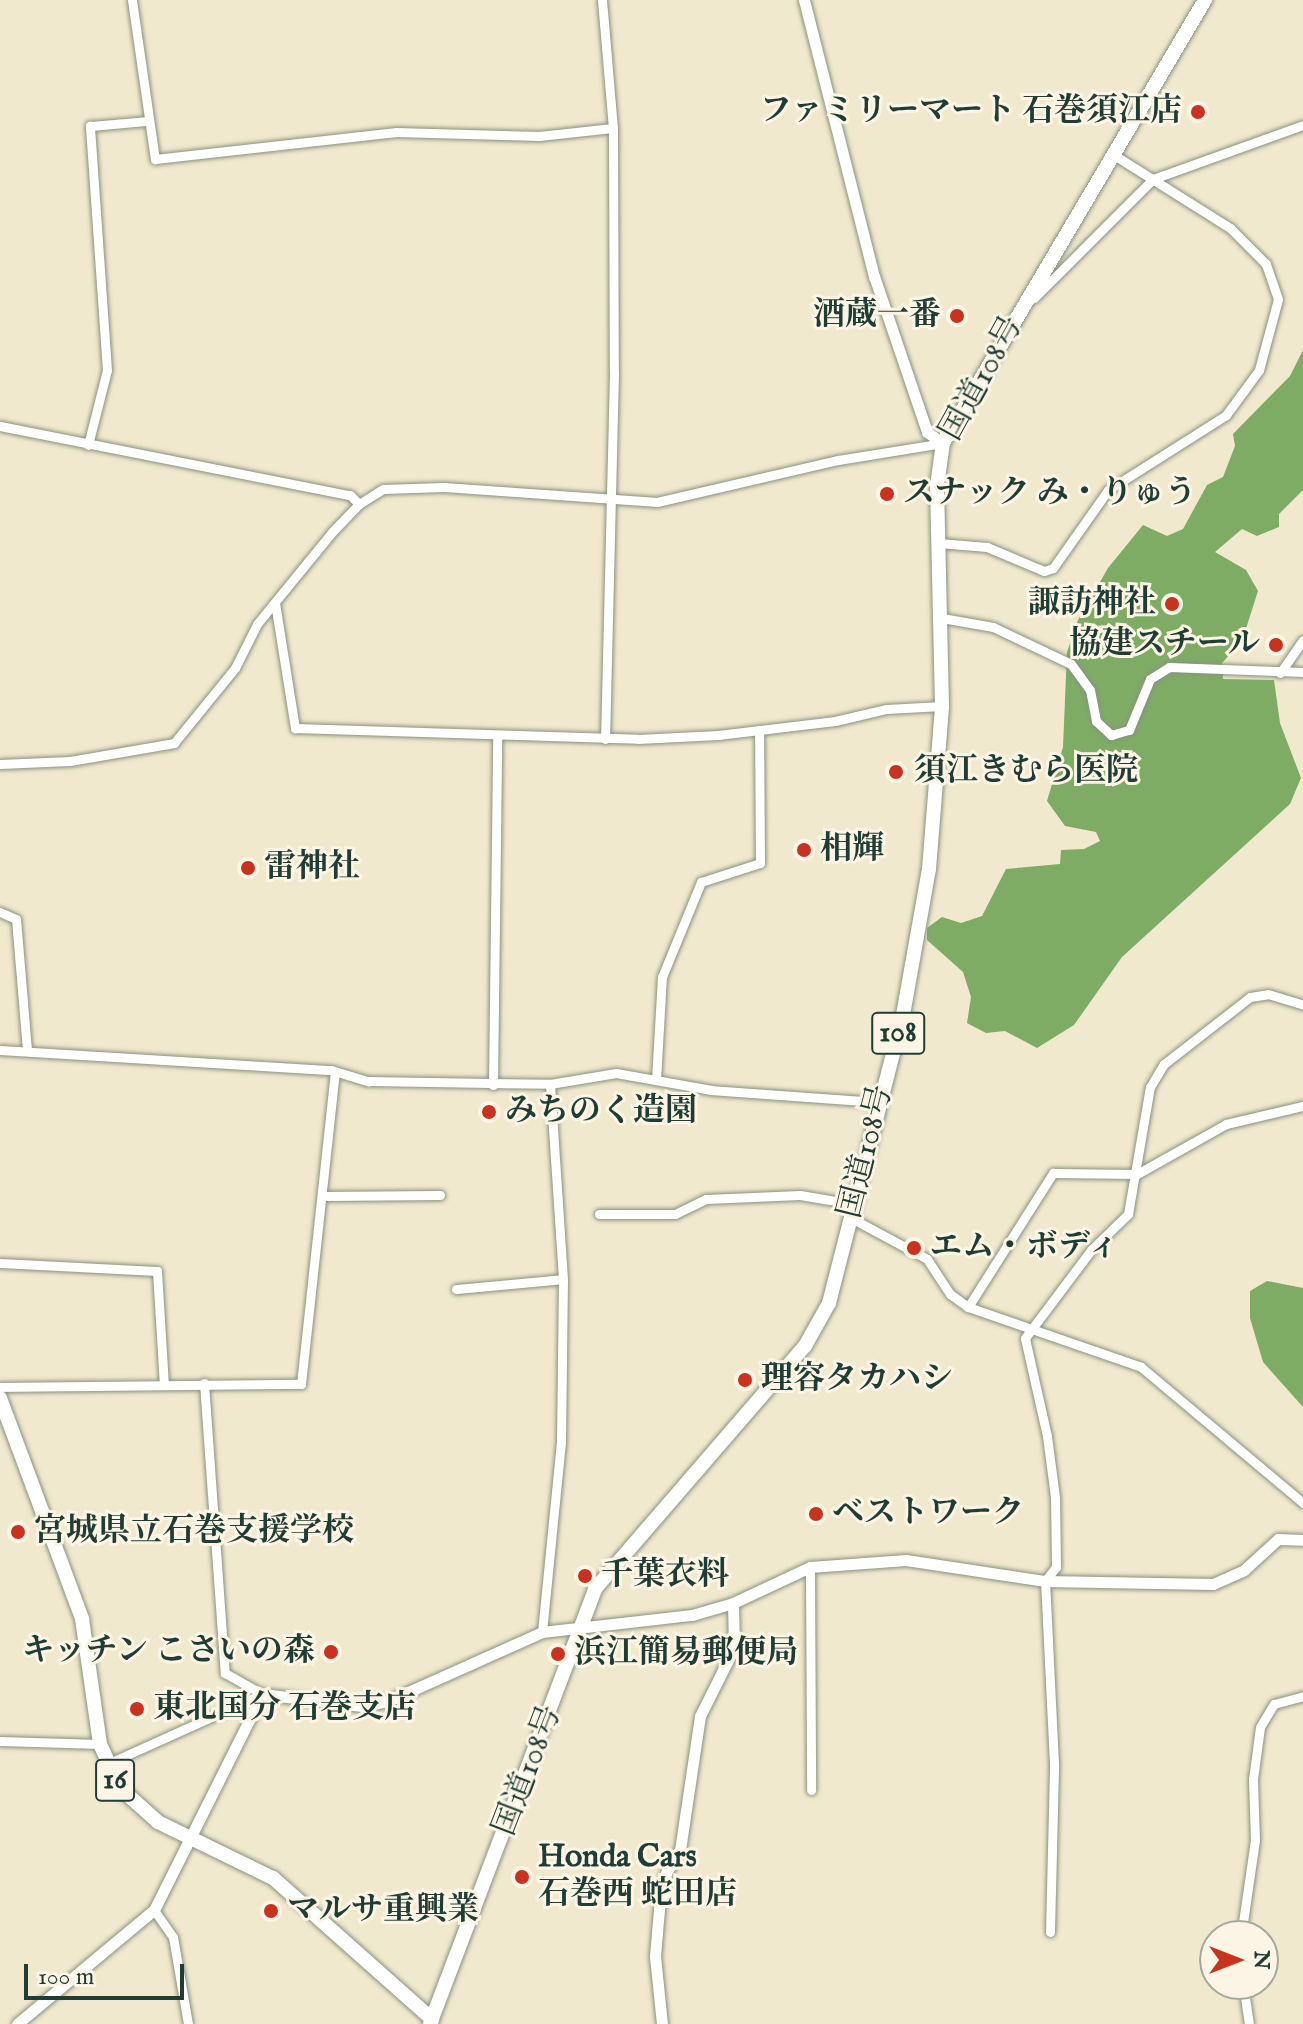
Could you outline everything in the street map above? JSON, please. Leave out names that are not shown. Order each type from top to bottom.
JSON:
[{"type":"main road","name":"国道108号","points":[[431,2021],[580,1631],[607,1571],[820,1325],[903,1015],[929,869],[942,706],[937,486],[943,443],[1205,0]]},
{"type":"main road","name":"16","points":[[0,1398],[82,1619],[100,1744],[107,1764],[138,1807],[189,1837],[273,1878],[431,2021]]},
{"type":"street","points":[[132,0],[147,121],[155,159],[396,132],[539,136],[613,128]]},
{"type":"street","points":[[602,0],[613,128],[605,739]]},
{"type":"street","points":[[804,0],[874,276],[927,432],[943,443]]},
{"type":"street","points":[[88,445],[107,370],[90,126],[147,121]]},
{"type":"street","points":[[1022,310],[1153,179],[1303,125]]},
{"type":"street","points":[[939,543],[987,547],[1044,571],[1053,568],[1116,483],[1171,454],[1226,415],[1248,390],[1266,352],[1278,299],[1275,282],[1251,243],[1114,155]]},
{"type":"street","points":[[0,426],[350,495],[359,504]]},
{"type":"street","points":[[0,764],[70,761],[174,743],[235,668],[257,624],[359,504],[392,486],[610,502],[657,502],[838,460],[943,443]]},
{"type":"street","points":[[275,603],[295,728],[497,738],[605,739],[759,730],[886,709],[942,706]]},
{"type":"street","points":[[942,618],[993,627],[1071,664],[1090,690],[1096,721],[1111,735],[1129,730],[1150,679],[1162,669],[1303,672]]},
{"type":"street","points":[[1280,673],[1303,640]]},
{"type":"street","points":[[656,1080],[666,962],[701,882],[760,863],[759,730]]},
{"type":"street","points":[[493,1085],[497,738]]},
{"type":"street","points":[[0,912],[16,919],[27,1049]]},
{"type":"street","points":[[1050,1932],[1054,1764],[1045,1581],[1056,1567],[1055,1497],[1047,1436],[1025,1338],[1091,1250],[1128,1214],[1150,1087],[1164,1064],[1250,997],[1268,994],[1303,1005]]},
{"type":"street","points":[[0,1050],[27,1049],[335,1072],[368,1081],[550,1084],[616,1073],[711,1090],[880,1102]]},
{"type":"street","points":[[0,1387],[304,1380],[335,1072]]},
{"type":"street","points":[[542,1632],[561,1443],[563,1279],[550,1084]]},
{"type":"street","points":[[968,1307],[1044,1181],[1053,1173],[1137,1174],[1226,1124],[1303,1106]]},
{"type":"street","points":[[324,1196],[440,1195]]},
{"type":"street","points":[[599,1214],[675,1214],[706,1199],[784,1195],[852,1211],[918,1252],[950,1294],[968,1307],[1141,1367],[1303,1503]]},
{"type":"street","points":[[0,1263],[157,1271],[164,1384]]},
{"type":"street","points":[[456,1289],[563,1279]]},
{"type":"street","points":[[204,1383],[225,1673],[262,1694],[362,1706],[388,1701],[542,1632],[580,1631],[692,1615],[733,1603],[810,1567],[906,1560],[1045,1581],[1213,1584],[1244,1570],[1278,1539],[1303,1540]]},
{"type":"street","points":[[810,1567],[811,1790]]},
{"type":"street","points":[[662,2024],[655,1956],[659,1909],[666,1873],[680,1850],[686,1823],[700,1716],[734,1648],[733,1603]]},
{"type":"street","points":[[107,1764],[262,1694]]},
{"type":"street","points":[[17,2024],[154,1910],[262,1694]]},
{"type":"street","points":[[1243,1920],[1255,1840],[1253,1779],[1260,1727],[1274,1704],[1303,1696]]},
{"type":"street","points":[[0,1741],[100,1744]]},
{"type":"street","points":[[154,1910],[173,1937],[188,2024]]},
{"type":"street","points":[[1245,2000],[1249,2024]]},
{"type":"green space","points":[[1303,350],[1303,490],[1279,514],[1279,527],[1257,536],[1242,529],[1215,552],[1246,570],[1258,591],[1242,641],[1222,663],[1223,679],[1274,680],[1280,723],[1301,778],[1290,804],[1122,957],[1074,1025],[1037,1048],[1005,1031],[986,1033],[967,1023],[971,997],[963,972],[927,940],[927,928],[942,917],[961,923],[982,916],[1006,869],[1060,864],[1061,850],[1084,849],[1100,841],[1096,832],[1065,826],[1047,801],[1063,747],[1067,652],[1078,620],[1108,568],[1143,525],[1167,536],[1183,529],[1207,485],[1223,477],[1235,446],[1233,434],[1290,376]]},
{"type":"green space","points":[[1267,1281],[1303,1288],[1303,1407],[1263,1362],[1250,1318],[1250,1291]]},
{"type":"place","name":"ファミリーマート 石巻須江店","points":[[1198,112]]},
{"type":"place","name":"酒蔵一番","points":[[957,316]]},
{"type":"place","name":"スナック み・りゅう","points":[[887,494]]},
{"type":"place","name":"諏訪神社","points":[[1172,604]]},
{"type":"place","name":"協建スチール","points":[[1276,645]]},
{"type":"place","name":"須江きむら医院","points":[[896,772]]},
{"type":"place","name":"相輝","points":[[804,850]]},
{"type":"place","name":"雷神社","points":[[248,868]]},
{"type":"place","name":"みちのく造園","points":[[489,1112]]},
{"type":"place","name":"エム・ボディ","points":[[914,1248]]},
{"type":"place","name":"理容タカハシ","points":[[745,1380]]},
{"type":"place","name":"ベストワーク","points":[[816,1514]]},
{"type":"place","name":"宮城県立石巻支援学校","points":[[18,1532]]},
{"type":"place","name":"千葉衣料","points":[[585,1576]]},
{"type":"place","name":"キッチン こさいの森","points":[[331,1652]]},
{"type":"place","name":"浜江簡易郵便局","points":[[558,1654]]},
{"type":"place","name":"東北国分 石巻支店","points":[[137,1709]]},
{"type":"place","name":"Honda Cars 石巻西 蛇田店","points":[[522,1877]]},
{"type":"place","name":"マルサ重興業","points":[[271,1911]]}]
